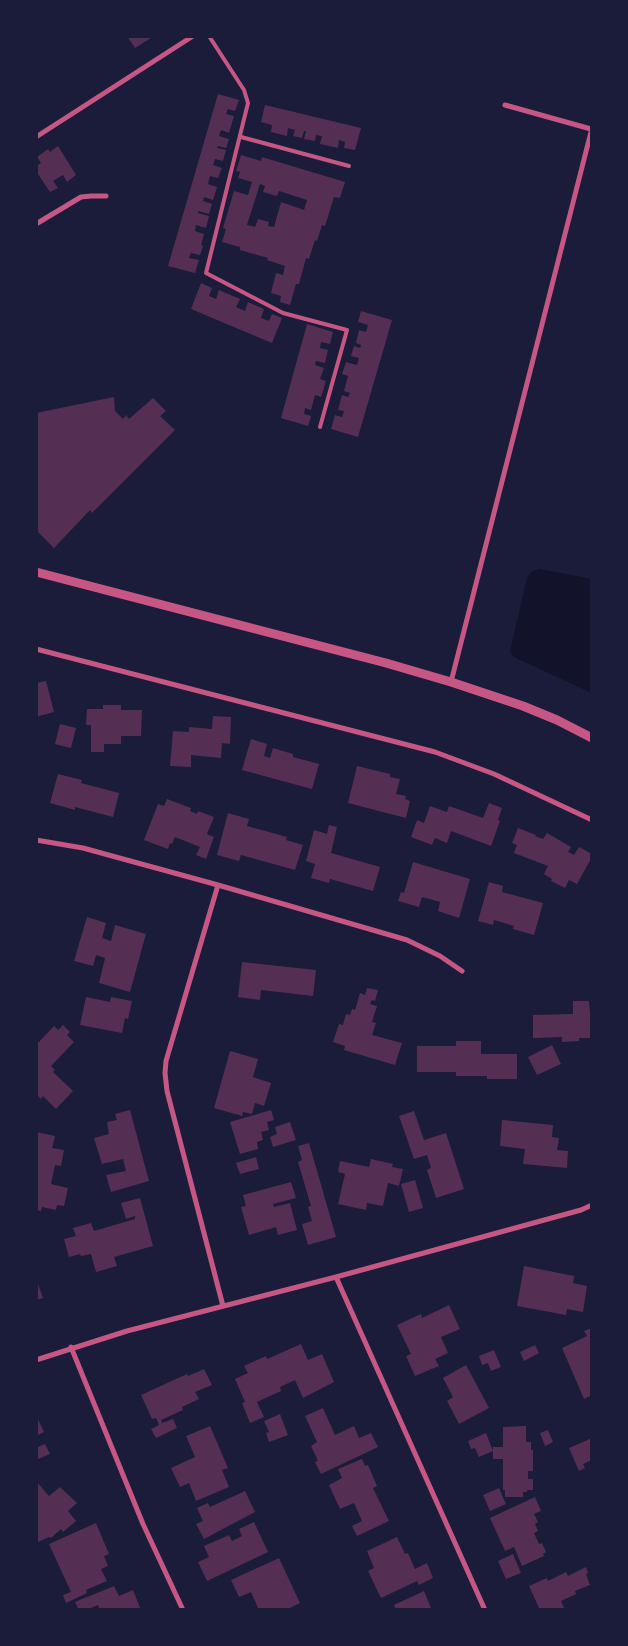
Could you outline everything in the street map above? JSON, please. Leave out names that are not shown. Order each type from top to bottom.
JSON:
[{"type":"street","points":[[36,137],[193,36]]},
{"type":"street","points":[[451,682],[592,129],[505,105]]},
{"type":"street","points":[[36,224],[81,197],[106,196]]},
{"type":"street","points":[[36,572],[376,660],[451,682],[532,710],[557,720],[592,738]]},
{"type":"street","points":[[36,649],[436,752],[494,774],[592,820]]},
{"type":"street","points":[[36,840],[83,848],[407,940],[440,956],[462,971]]},
{"type":"street","points":[[218,885],[166,1060],[165,1073],[167,1091],[223,1306]]},
{"type":"street","points":[[36,1360],[71,1347],[127,1331],[336,1277],[581,1210],[592,1205]]},
{"type":"street","points":[[336,1277],[485,1610]]},
{"type":"street","points":[[71,1347],[143,1524],[183,1610]]},
{"type":"lane","points":[[210,36],[244,90],[248,103],[206,273],[283,313],[347,330],[320,427]]},
{"type":"lane","points":[[241,137],[349,166]]},
{"type":"shaded area","points":[[539,569],[592,579],[592,693],[518,659],[510,651],[527,578],[531,572]]},
{"type":"building","points":[[127,36],[154,36],[135,48]]},
{"type":"building","points":[[218,94],[239,100],[235,111],[228,109],[226,114],[234,116],[229,133],[221,130],[219,136],[229,139],[226,148],[218,146],[217,148],[226,150],[223,161],[215,159],[213,165],[222,168],[218,178],[210,176],[208,184],[217,187],[213,200],[204,197],[203,201],[212,204],[209,214],[198,211],[198,213],[209,216],[206,228],[196,225],[195,231],[204,234],[200,255],[191,253],[189,258],[199,260],[195,273],[168,266]]},
{"type":"building","points":[[265,105],[361,128],[355,150],[344,148],[345,142],[339,140],[338,148],[320,144],[322,136],[316,135],[315,141],[304,139],[306,131],[304,131],[302,138],[293,136],[295,130],[288,128],[287,136],[271,132],[272,125],[261,122]]},
{"type":"building","points":[[58,146],[76,175],[67,182],[63,175],[53,181],[58,188],[50,192],[36,171],[36,166],[41,163],[37,157],[48,149],[50,152]]},
{"type":"building","points":[[241,155],[261,161],[262,157],[345,182],[340,198],[334,197],[325,226],[322,225],[309,259],[306,258],[299,284],[296,284],[290,305],[280,302],[281,296],[271,293],[276,273],[283,275],[285,266],[267,260],[268,258],[240,250],[240,247],[222,242],[226,229],[223,228],[234,191],[248,195],[252,182],[238,178],[240,172],[236,171]],"holes":[[[260,184],[265,186],[263,192],[277,196],[279,191],[307,200],[304,210],[281,202],[274,227],[268,226],[269,222],[258,219],[255,227],[247,225]]]},
{"type":"building","points":[[201,283],[212,288],[209,296],[216,299],[219,290],[240,299],[236,307],[245,311],[248,302],[264,309],[261,318],[269,321],[272,314],[282,318],[272,343],[191,309]]},
{"type":"building","points":[[361,311],[392,320],[358,437],[331,429],[335,415],[342,417],[344,411],[338,410],[342,395],[348,397],[350,393],[344,391],[348,376],[342,374],[346,362],[357,365],[359,358],[351,356],[354,346],[360,348],[361,345],[356,343],[359,330],[366,332],[368,325],[358,322]]},
{"type":"building","points":[[307,324],[333,332],[330,344],[321,342],[320,348],[328,350],[325,363],[316,361],[315,365],[324,368],[320,379],[326,381],[321,397],[315,395],[311,410],[305,408],[304,414],[311,416],[308,426],[281,418]]},
{"type":"building","points":[[114,397],[115,411],[123,419],[126,415],[129,419],[153,398],[166,411],[160,416],[175,430],[92,513],[90,510],[54,548],[36,530],[36,413]]},
{"type":"building","points":[[46,681],[54,712],[36,717],[36,683]]},
{"type":"building","points":[[103,705],[121,705],[121,710],[142,710],[141,736],[121,736],[121,744],[104,744],[104,752],[91,752],[91,725],[86,725],[87,709],[103,709]]},
{"type":"building","points":[[213,716],[231,717],[230,744],[222,743],[221,758],[191,755],[191,767],[170,766],[173,731],[189,732],[189,727],[212,729]]},
{"type":"building","points":[[60,724],[76,728],[71,748],[55,744]]},
{"type":"building","points":[[251,739],[267,744],[264,756],[270,758],[273,748],[293,754],[293,757],[319,764],[312,789],[242,770]]},
{"type":"building","points":[[357,766],[390,774],[390,777],[400,779],[396,794],[406,796],[405,799],[410,801],[406,818],[348,803]]},
{"type":"building","points":[[58,774],[82,780],[81,783],[119,793],[113,817],[75,807],[75,810],[50,803]]},
{"type":"building","points":[[167,799],[191,808],[190,811],[197,814],[198,811],[214,817],[207,834],[214,837],[206,859],[196,855],[200,847],[175,837],[168,849],[144,840],[158,804],[164,806]]},
{"type":"building","points":[[489,803],[502,808],[498,820],[500,821],[491,846],[451,831],[447,843],[435,838],[432,845],[411,837],[417,820],[424,823],[430,806],[447,812],[449,806],[483,818]]},
{"type":"building","points":[[228,813],[249,819],[247,826],[287,837],[286,840],[303,845],[295,870],[241,855],[239,861],[217,855]]},
{"type":"building","points":[[329,825],[337,827],[331,853],[380,867],[373,891],[330,879],[329,883],[311,878],[315,864],[306,861],[314,830],[327,834]]},
{"type":"building","points":[[518,828],[543,839],[547,833],[571,847],[568,852],[574,855],[579,847],[592,854],[577,884],[569,880],[565,888],[551,881],[552,879],[544,874],[548,866],[514,853],[517,845],[512,843]]},
{"type":"building","points":[[413,862],[470,879],[459,918],[438,911],[440,902],[422,897],[419,907],[398,901],[401,892],[404,893]]},
{"type":"building","points":[[489,882],[503,886],[502,892],[543,903],[534,935],[513,929],[514,926],[494,920],[493,925],[478,921]]},
{"type":"building","points":[[87,917],[106,923],[102,938],[111,941],[115,925],[146,934],[130,992],[99,983],[105,958],[96,955],[93,966],[74,961]]},
{"type":"building","points":[[242,962],[316,970],[313,996],[261,990],[260,1000],[238,997]]},
{"type":"building","points":[[367,988],[378,990],[375,1001],[372,1000],[370,1004],[377,1006],[372,1022],[376,1023],[372,1035],[402,1043],[395,1065],[344,1050],[345,1046],[333,1042],[339,1024],[343,1025],[346,1014],[350,1015],[352,1009],[355,1010],[360,993],[365,995]]},
{"type":"building","points":[[86,997],[110,1002],[111,997],[132,1001],[128,1019],[125,1018],[122,1033],[80,1025]]},
{"type":"building","points":[[573,1001],[589,1001],[592,1038],[579,1038],[579,1041],[562,1042],[562,1037],[533,1038],[533,1015],[573,1014]]},
{"type":"building","points":[[63,1025],[70,1032],[67,1035],[74,1042],[51,1066],[55,1070],[53,1072],[73,1091],[56,1109],[43,1096],[41,1099],[36,1094],[36,1045],[54,1026],[58,1030]]},
{"type":"building","points":[[456,1041],[481,1041],[481,1054],[517,1054],[517,1079],[487,1079],[487,1076],[456,1076],[456,1072],[417,1072],[417,1046],[456,1046]]},
{"type":"building","points":[[552,1045],[561,1064],[537,1075],[528,1057]]},
{"type":"building","points":[[230,1051],[258,1059],[253,1077],[271,1083],[264,1106],[255,1103],[252,1114],[243,1112],[242,1116],[214,1108]]},
{"type":"building","points":[[130,1110],[149,1181],[111,1192],[106,1175],[126,1171],[123,1159],[102,1164],[94,1138],[109,1134],[107,1122],[117,1120],[115,1114]]},
{"type":"building","points":[[271,1110],[274,1120],[267,1122],[269,1130],[261,1132],[263,1140],[257,1142],[258,1149],[240,1154],[230,1122]]},
{"type":"building","points":[[414,1111],[424,1140],[446,1133],[464,1189],[436,1198],[427,1170],[431,1168],[427,1155],[414,1159],[399,1116]]},
{"type":"building","points":[[502,1120],[553,1125],[552,1137],[559,1138],[557,1150],[568,1151],[567,1168],[523,1164],[525,1149],[500,1146]]},
{"type":"building","points":[[290,1122],[296,1140],[273,1147],[270,1137],[277,1134],[275,1127]]},
{"type":"building","points":[[36,1132],[55,1136],[52,1148],[64,1150],[61,1166],[55,1165],[51,1184],[68,1188],[64,1206],[57,1205],[56,1210],[42,1207],[41,1211],[36,1210]]},
{"type":"building","points":[[309,1143],[336,1237],[308,1245],[302,1224],[312,1221],[308,1207],[311,1206],[298,1162],[302,1160],[298,1146]]},
{"type":"building","points":[[256,1157],[259,1169],[240,1174],[236,1163]]},
{"type":"building","points":[[371,1159],[393,1164],[392,1167],[403,1169],[399,1186],[388,1183],[383,1206],[367,1203],[366,1210],[338,1204],[345,1174],[338,1172],[340,1161],[369,1167]]},
{"type":"building","points":[[415,1180],[423,1208],[409,1212],[401,1184]]},
{"type":"building","points":[[291,1182],[296,1198],[273,1204],[274,1207],[290,1203],[297,1230],[278,1235],[276,1227],[249,1235],[241,1207],[246,1206],[243,1195]]},
{"type":"building","points":[[140,1198],[153,1246],[114,1257],[117,1266],[96,1272],[91,1254],[69,1257],[64,1239],[76,1236],[73,1228],[91,1223],[94,1231],[135,1219],[135,1216],[126,1219],[121,1203]]},
{"type":"building","points":[[524,1266],[574,1276],[573,1283],[587,1286],[583,1312],[567,1309],[566,1315],[517,1306]]},
{"type":"building","points":[[36,1279],[43,1298],[36,1300]]},
{"type":"building","points":[[449,1305],[460,1329],[441,1337],[448,1353],[435,1359],[439,1366],[415,1376],[406,1356],[411,1354],[397,1325],[421,1314],[422,1318]]},
{"type":"building","points":[[592,1328],[592,1395],[584,1399],[562,1348],[587,1336],[584,1331]]},
{"type":"building","points":[[301,1344],[308,1360],[322,1354],[334,1382],[303,1398],[295,1380],[280,1387],[281,1391],[257,1402],[264,1417],[250,1423],[242,1403],[245,1402],[235,1379],[248,1373],[244,1366],[266,1356],[267,1359]]},
{"type":"building","points":[[535,1345],[539,1353],[524,1361],[520,1352]]},
{"type":"building","points":[[494,1350],[501,1367],[491,1371],[488,1363],[482,1365],[479,1356]]},
{"type":"building","points":[[466,1365],[489,1408],[459,1424],[447,1401],[453,1397],[443,1378]]},
{"type":"building","points":[[204,1369],[212,1385],[195,1392],[199,1399],[182,1407],[183,1410],[161,1420],[162,1423],[173,1419],[177,1428],[156,1438],[151,1429],[159,1425],[156,1418],[152,1419],[141,1395],[187,1374],[188,1376]]},
{"type":"building","points":[[323,1408],[335,1435],[354,1426],[359,1438],[371,1433],[378,1447],[321,1474],[315,1462],[318,1461],[311,1446],[317,1442],[305,1416]]},
{"type":"building","points":[[280,1414],[288,1435],[269,1442],[266,1433],[269,1432],[264,1421]]},
{"type":"building","points":[[36,1415],[44,1432],[36,1436]]},
{"type":"building","points":[[210,1426],[228,1468],[222,1470],[229,1487],[196,1501],[189,1483],[180,1487],[171,1468],[195,1457],[186,1436]]},
{"type":"building","points":[[526,1426],[526,1442],[531,1442],[531,1450],[533,1450],[533,1471],[528,1471],[528,1479],[533,1479],[533,1490],[523,1492],[523,1497],[505,1497],[505,1490],[503,1490],[503,1459],[493,1459],[493,1447],[503,1447],[503,1427]]},
{"type":"building","points":[[548,1430],[553,1442],[545,1446],[540,1433]]},
{"type":"building","points":[[486,1433],[493,1451],[479,1457],[475,1448],[471,1449],[468,1441]]},
{"type":"building","points":[[592,1438],[592,1460],[583,1464],[585,1468],[579,1471],[569,1448]]},
{"type":"building","points":[[36,1443],[38,1447],[45,1444],[50,1454],[36,1460]]},
{"type":"building","points":[[362,1459],[365,1466],[368,1465],[377,1486],[373,1488],[389,1521],[357,1536],[352,1526],[362,1521],[354,1503],[340,1509],[329,1485],[342,1478],[338,1469]]},
{"type":"building","points":[[37,1482],[49,1496],[60,1487],[77,1503],[68,1511],[76,1521],[63,1532],[61,1529],[51,1538],[49,1537],[36,1543]]},
{"type":"building","points":[[499,1488],[506,1504],[490,1511],[483,1495]]},
{"type":"building","points":[[245,1491],[255,1512],[204,1539],[196,1524],[203,1521],[197,1508],[208,1503],[210,1507]]},
{"type":"building","points":[[535,1497],[541,1511],[534,1514],[538,1522],[535,1524],[538,1531],[534,1533],[539,1544],[542,1543],[546,1552],[543,1554],[544,1556],[522,1566],[514,1547],[505,1551],[490,1518]]},
{"type":"building","points":[[254,1522],[268,1552],[207,1581],[198,1562],[209,1557],[204,1546],[229,1535],[232,1541],[242,1536],[239,1529]]},
{"type":"building","points":[[96,1523],[109,1554],[104,1556],[108,1566],[101,1569],[107,1581],[86,1590],[87,1593],[66,1603],[63,1595],[71,1592],[49,1544]]},
{"type":"building","points":[[397,1537],[405,1554],[408,1553],[415,1569],[427,1563],[433,1578],[419,1585],[417,1581],[381,1598],[368,1571],[374,1568],[367,1551]]},
{"type":"building","points":[[513,1554],[521,1573],[506,1579],[498,1561]]},
{"type":"building","points":[[279,1558],[300,1603],[286,1610],[259,1610],[251,1592],[239,1597],[231,1580]]},
{"type":"building","points":[[586,1567],[588,1573],[586,1574],[590,1585],[575,1591],[576,1594],[561,1601],[565,1610],[540,1610],[529,1586],[547,1578],[548,1581],[566,1572],[568,1576]]},
{"type":"building","points":[[114,1586],[119,1596],[133,1590],[141,1610],[100,1610],[98,1605],[86,1610],[79,1610],[75,1602]]},
{"type":"building","points":[[424,1591],[431,1608],[429,1610],[396,1610],[394,1605]]}]
